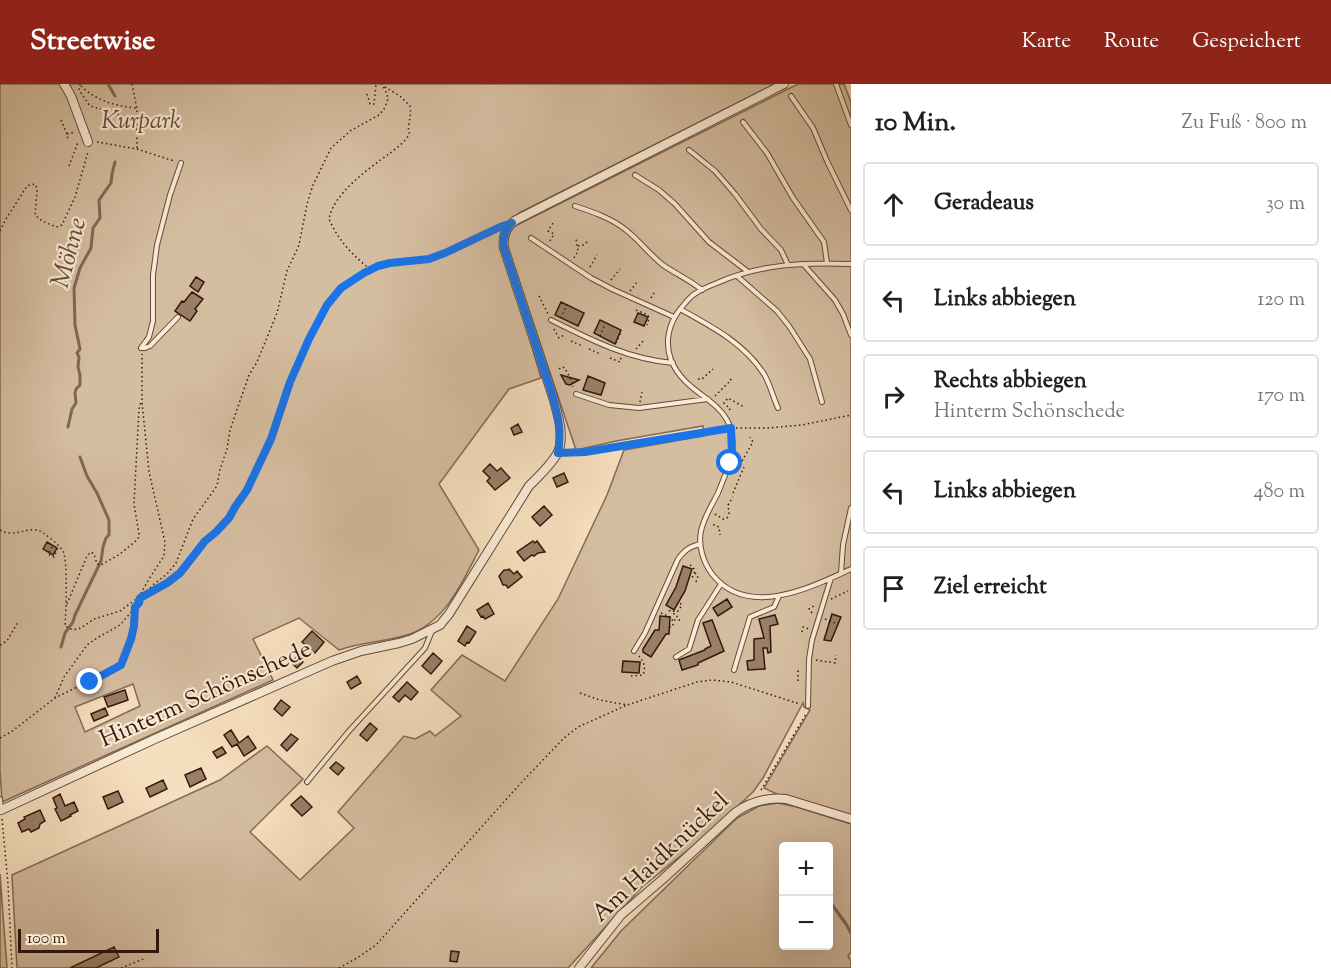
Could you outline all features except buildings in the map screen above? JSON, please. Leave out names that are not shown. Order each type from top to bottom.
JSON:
[{"type":"street","points":[[64,84],[71,96],[83,138]]},
{"type":"street","points":[[558,453],[561,432],[559,418],[504,248],[505,233],[512,223],[784,84]]},
{"type":"street","name":"Hinterm Schönschede","points":[[1,810],[332,661],[361,651],[399,644],[440,626],[529,486],[558,453]]},
{"type":"street","name":"Am Haidknückel","points":[[579,968],[626,910],[747,804],[776,798],[851,819]]},
{"type":"lane","points":[[836,84],[851,125]]},
{"type":"lane","points":[[791,96],[813,128],[826,161],[851,210]]},
{"type":"lane","points":[[743,122],[767,153],[793,198],[824,242],[827,263]]},
{"type":"lane","points":[[689,150],[715,171],[735,194],[754,220],[781,250],[788,265]]},
{"type":"lane","points":[[141,348],[152,329],[153,275],[157,245],[181,163]]},
{"type":"lane","points":[[635,175],[659,190],[675,204],[709,242],[747,272]]},
{"type":"lane","points":[[575,206],[606,217],[625,229],[660,262],[702,290]]},
{"type":"lane","points":[[531,238],[606,286],[674,317]]},
{"type":"lane","points":[[804,264],[835,300],[851,335]]},
{"type":"lane","points":[[851,264],[775,266],[736,275],[702,290],[692,296],[674,317],[671,322],[668,346],[678,372],[723,414],[731,428],[730,463],[701,532],[700,544],[703,560],[710,572],[721,584],[735,591],[764,598],[779,596],[831,578],[851,568]]},
{"type":"lane","points":[[736,275],[777,311],[789,326],[810,358],[822,402]]},
{"type":"lane","points":[[680,309],[726,335],[747,354],[763,373],[778,408]]},
{"type":"lane","points":[[141,348],[150,346],[178,317]]},
{"type":"lane","points":[[553,321],[613,349],[655,361],[673,363]]},
{"type":"lane","points":[[576,394],[609,405],[639,408],[709,400]]},
{"type":"lane","points":[[841,573],[846,525],[851,508]]},
{"type":"lane","points":[[634,651],[645,633],[678,559],[689,547],[700,544]]},
{"type":"lane","points":[[808,706],[809,659],[814,631],[831,578]]},
{"type":"lane","points":[[676,657],[689,649],[698,620],[721,584]]},
{"type":"lane","points":[[734,670],[750,617],[774,608],[779,596]]},
{"type":"lane","name":"Hinterm Schönschede","points":[[307,782],[349,731],[425,648],[433,630]]},
{"type":"lane","points":[[0,799],[1,810]]},
{"type":"path","points":[[80,84],[94,96],[106,102],[137,109]]},
{"type":"path","points":[[80,84],[80,90],[90,106],[137,120]]},
{"type":"path","points":[[132,84],[137,109],[137,149]]},
{"type":"path","points":[[367,94],[370,104],[374,104],[376,84]]},
{"type":"path","points":[[370,269],[349,251],[329,219],[336,202],[348,188],[408,136],[411,119],[410,106],[382,84]]},
{"type":"path","points":[[140,598],[176,563],[193,519],[217,486],[230,430],[249,375],[257,362],[277,314],[287,271],[300,240],[306,204],[316,177],[328,153],[338,141],[350,131],[379,115],[384,109],[388,99],[385,87]]},
{"type":"path","points":[[61,120],[68,140]]},
{"type":"path","points":[[67,134],[75,132],[83,138],[137,149],[181,163]]},
{"type":"path","points":[[69,166],[83,138]]},
{"type":"path","points":[[0,231],[27,186],[32,184],[37,190],[35,215],[56,227],[62,225],[75,197],[89,149],[83,138]]},
{"type":"path","points":[[0,530],[10,534],[40,531],[62,550],[66,605],[65,626],[73,630],[81,628],[94,619],[120,611],[175,578],[205,541],[229,518],[247,490],[269,445],[294,372],[319,319],[341,288],[370,269],[387,263],[429,259],[512,223]]},
{"type":"path","points":[[545,248],[554,234],[548,231],[553,223]]},
{"type":"path","points":[[569,264],[578,251],[576,239]]},
{"type":"path","points":[[577,247],[588,241]]},
{"type":"path","points":[[585,274],[597,255]]},
{"type":"path","points":[[606,286],[620,269]]},
{"type":"path","points":[[627,296],[637,282]]},
{"type":"path","points":[[647,305],[655,291]]},
{"type":"path","points":[[539,296],[553,321],[557,317],[561,319],[567,304]]},
{"type":"path","points":[[636,310],[648,315],[647,325]]},
{"type":"path","points":[[574,331],[585,313]]},
{"type":"path","points":[[589,349],[598,353],[605,324]]},
{"type":"path","points":[[613,349],[621,332]]},
{"type":"path","points":[[631,355],[644,340]]},
{"type":"path","points":[[55,698],[64,676],[87,645],[120,625],[139,603],[141,593],[164,556],[164,536],[149,472],[142,402],[141,348]]},
{"type":"path","points":[[559,369],[565,368],[573,387]]},
{"type":"path","points":[[698,379],[702,379],[713,369]]},
{"type":"path","points":[[709,400],[731,380],[728,377]]},
{"type":"path","points":[[639,408],[642,392]]},
{"type":"path","points":[[723,414],[730,409],[724,403],[728,398],[744,407]]},
{"type":"path","points":[[66,605],[87,556],[91,552],[97,564],[101,566],[138,539],[134,504],[139,409],[142,402]]},
{"type":"path","points":[[558,453],[585,452],[731,428],[802,425],[851,415]]},
{"type":"path","points":[[742,461],[753,442],[750,437]]},
{"type":"path","points":[[734,493],[744,467]]},
{"type":"path","points":[[709,512],[723,519],[727,518],[728,507],[733,497]]},
{"type":"path","points":[[714,524],[719,527],[720,535]]},
{"type":"path","points":[[52,547],[48,554],[54,556],[59,547]]},
{"type":"path","points":[[690,565],[698,576],[696,582]]},
{"type":"path","points":[[692,578],[695,573]]},
{"type":"path","points":[[825,602],[848,591]]},
{"type":"path","points":[[669,611],[678,611],[682,605],[680,603]]},
{"type":"path","points":[[0,738],[55,698],[121,665],[131,639],[135,607]]},
{"type":"path","points":[[655,612],[660,612],[673,620]]},
{"type":"path","points":[[673,620],[680,619],[674,615],[675,612]]},
{"type":"path","points":[[819,617],[835,623]]},
{"type":"path","points":[[670,627],[673,625],[673,620]]},
{"type":"path","points":[[0,645],[7,641],[18,622]]},
{"type":"path","points":[[801,632],[803,627],[814,631]]},
{"type":"path","points":[[631,676],[643,675],[645,670],[642,659],[634,651]]},
{"type":"path","points":[[809,659],[835,663],[836,655]]},
{"type":"path","points":[[798,668],[798,681]]},
{"type":"path","points":[[339,968],[376,945],[564,738],[578,727],[627,705],[697,682],[712,680],[731,682],[808,706],[805,717],[755,801]]},
{"type":"path","points":[[580,693],[600,700],[627,705]]},
{"type":"path","points":[[1,810],[12,968]]},
{"type":"path","points":[[121,968],[146,958]]},
{"type":"green space","name":"Kurpark","points":[[0,84],[775,84],[521,212],[505,226],[500,248],[541,378],[509,389],[439,484],[479,550],[459,588],[442,612],[432,621],[407,635],[339,650],[299,618],[253,639],[273,680],[2,802],[0,770]],"holes":[[[133,684],[140,706],[85,732],[75,707]]]},
{"type":"green space","points":[[798,84],[844,84],[851,102],[851,815],[785,798],[764,788],[810,710],[804,707],[803,703],[763,778],[753,792],[703,838],[642,887],[568,968],[17,968],[12,875],[220,780],[267,746],[303,779],[250,832],[300,880],[354,828],[338,812],[404,736],[415,739],[430,731],[435,736],[461,716],[431,690],[462,655],[505,681],[558,599],[607,495],[624,450],[704,436],[703,426],[576,450],[507,244],[510,230]]},
{"type":"green space","points":[[778,803],[851,824],[851,952],[848,956],[851,968],[591,968],[621,931],[737,818],[759,806]]},
{"type":"green space","points":[[0,874],[7,968],[0,968]]},
{"type":"waterway","name":"Möhne","points":[[108,84],[115,96]]},
{"type":"waterway","name":"Möhne","points":[[68,427],[72,409],[76,403],[76,389],[80,385],[77,353],[80,349],[75,325],[74,288],[80,268],[91,248],[93,228],[100,218],[99,200],[111,183],[115,162]]},
{"type":"waterway","name":"Möhne","points":[[61,647],[65,633],[73,622],[101,561],[103,547],[109,535],[109,520],[80,457]]},
{"type":"waterway","points":[[833,906],[851,933]]},
{"type":"route","points":[[90,682],[121,665],[131,639],[135,607],[140,598],[175,578],[205,541],[229,518],[247,490],[269,445],[294,372],[323,311],[341,288],[378,266],[429,259],[512,223],[505,233],[504,248],[559,418],[561,432],[558,453],[585,452],[731,428],[730,463]]}]
